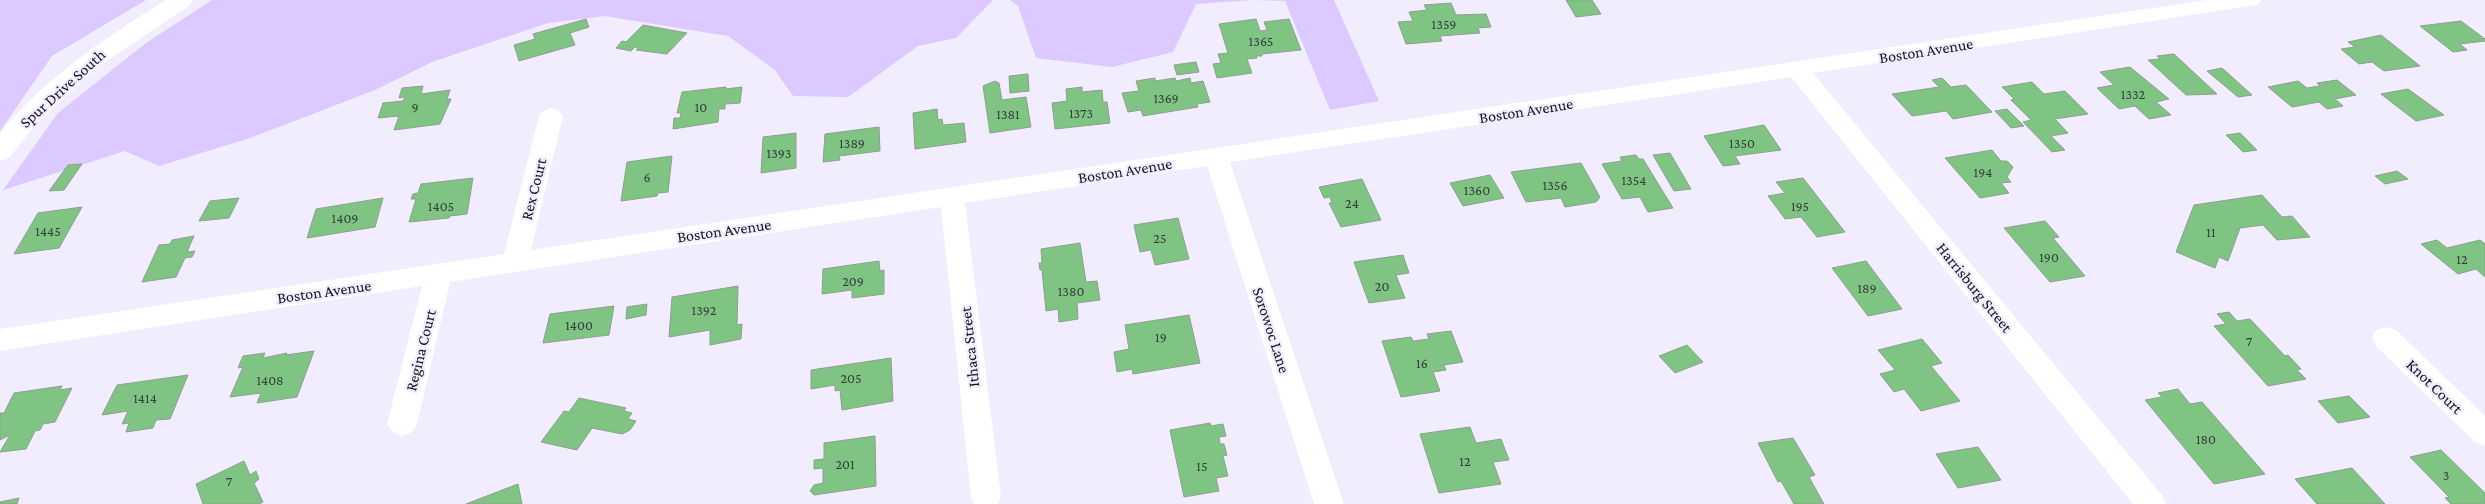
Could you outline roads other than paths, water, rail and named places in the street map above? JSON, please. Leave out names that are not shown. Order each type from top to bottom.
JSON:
[{"type":"street","name":"Spur Drive South","points":[[0,152],[9,137],[69,77],[112,43],[182,0]]},
{"type":"street","name":"Boston Avenue","points":[[0,340],[278,297],[438,275],[515,261],[1798,70],[2250,0]]},
{"type":"street","name":"Harrisburg Street","points":[[1798,70],[2151,504]]},
{"type":"street","name":"Rex Court","points":[[515,261],[551,116]]},
{"type":"street","name":"Sorowoc Lane","points":[[1216,157],[1329,504]]},
{"type":"street","name":"Ithaca Street","points":[[952,196],[986,497]]},
{"type":"street","name":"Regina Court","points":[[402,424],[438,275]]},
{"type":"street","name":"Knot Court","points":[[2386,338],[2485,434]]}]
